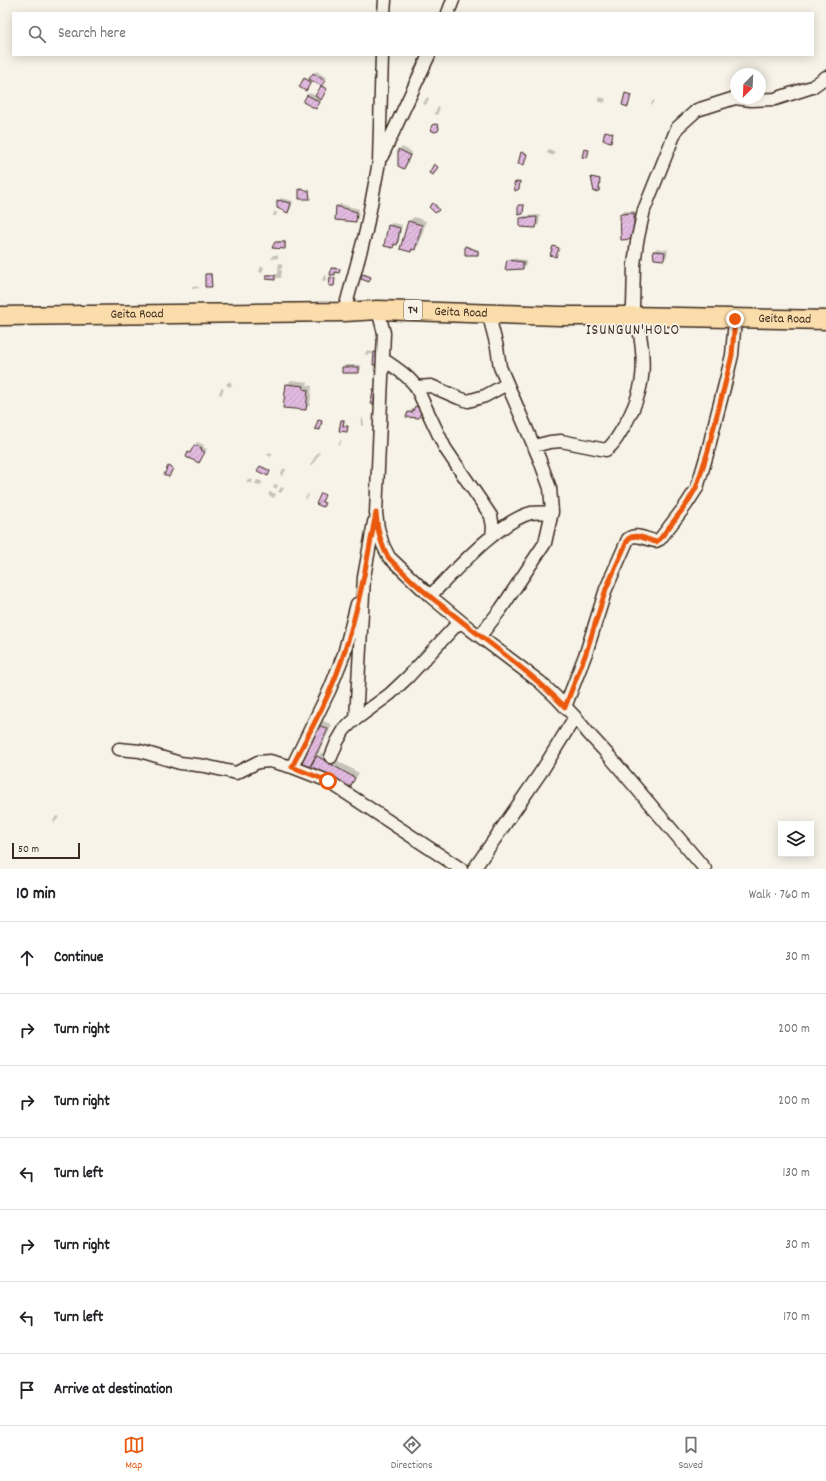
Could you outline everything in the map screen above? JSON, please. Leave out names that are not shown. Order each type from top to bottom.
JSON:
[{"type":"highway","name":"Geita Road","points":[[0,316],[344,312],[378,310],[488,312],[560,316],[826,320]]},
{"type":"street","points":[[384,12],[385,0]]},
{"type":"street","points":[[448,12],[453,0]]},
{"type":"street","points":[[344,312],[366,231],[379,162],[382,56]]},
{"type":"street","points":[[379,162],[429,56]]},
{"type":"street","points":[[534,446],[561,441],[606,450],[614,442],[629,417],[640,391],[643,350],[632,316],[634,265],[637,242],[644,210],[677,128],[697,110],[735,98],[751,100],[775,98],[812,87],[826,77]]},
{"type":"street","points":[[292,767],[330,689],[344,654],[364,577],[376,513],[384,333],[378,310]]},
{"type":"street","points":[[480,636],[501,609],[545,543],[552,512],[550,488],[534,446],[500,367],[497,347],[488,312]]},
{"type":"street","points":[[565,707],[586,653],[606,589],[628,539],[636,535],[656,542],[660,539],[686,505],[696,488],[708,451],[732,355],[735,319]]},
{"type":"street","points":[[383,359],[402,373],[416,387],[444,448],[491,516],[493,527],[492,536]]},
{"type":"street","points":[[416,387],[431,386],[468,401],[486,396],[507,384]]},
{"type":"street","points":[[430,596],[492,536],[514,520],[531,513],[552,512]]},
{"type":"street","points":[[376,513],[378,528],[383,545],[389,557],[430,596],[460,621],[540,682],[576,717],[588,734],[635,785],[705,869]]},
{"type":"street","points":[[356,719],[364,577]]},
{"type":"street","points":[[331,757],[344,730],[356,719],[390,694],[408,677],[460,621]]},
{"type":"street","points":[[474,869],[543,769],[576,717]]},
{"type":"street","points":[[119,748],[140,751],[180,764],[205,766],[236,773],[263,761],[270,761],[292,767],[328,781],[461,869]]},
{"type":"building","points":[[313,73],[325,81],[321,86],[309,79]]},
{"type":"building","points":[[304,78],[311,82],[306,91],[299,87]]},
{"type":"building","points":[[321,86],[327,89],[321,100],[315,96]]},
{"type":"building","points":[[625,93],[631,95],[628,107],[622,105]]},
{"type":"building","points":[[307,95],[320,102],[316,109],[303,102]]},
{"type":"building","points":[[435,124],[438,125],[438,131],[435,132],[432,131],[431,128],[432,125]]},
{"type":"building","points":[[605,131],[613,133],[611,142],[603,140]]},
{"type":"building","points":[[398,149],[410,155],[404,169],[398,166]]},
{"type":"building","points":[[584,149],[589,150],[587,158],[582,157]]},
{"type":"building","points":[[521,152],[527,154],[524,165],[518,164]]},
{"type":"building","points":[[434,164],[438,167],[433,175],[429,173]]},
{"type":"building","points":[[591,177],[600,179],[599,191],[594,192]]},
{"type":"building","points":[[520,181],[519,189],[515,191],[514,183]]},
{"type":"building","points":[[299,189],[309,191],[310,199],[299,199]]},
{"type":"building","points":[[277,200],[291,203],[288,213],[277,208]]},
{"type":"building","points":[[433,203],[439,210],[435,213],[429,207]]},
{"type":"building","points":[[518,205],[524,205],[523,214],[518,215]]},
{"type":"building","points":[[336,206],[357,212],[356,222],[335,220]]},
{"type":"building","points":[[634,213],[634,239],[621,240],[620,214]]},
{"type":"building","points":[[537,217],[536,228],[520,227],[520,218]]},
{"type":"building","points":[[408,221],[422,225],[415,250],[412,249],[411,252],[400,249]]},
{"type":"building","points":[[388,225],[400,228],[397,245],[394,244],[393,248],[384,246]]},
{"type":"building","points":[[275,242],[285,242],[285,249],[272,248]]},
{"type":"building","points":[[465,246],[478,251],[478,255],[465,255]]},
{"type":"building","points":[[553,246],[559,248],[556,257],[550,255]]},
{"type":"building","points":[[653,251],[665,252],[664,260],[654,259]]},
{"type":"building","points":[[507,260],[523,262],[523,269],[505,270]]},
{"type":"building","points":[[331,268],[340,269],[339,273],[335,272],[335,275],[330,275]]},
{"type":"building","points":[[205,274],[211,274],[212,287],[205,287]]},
{"type":"building","points":[[362,274],[371,277],[369,282],[361,279]]},
{"type":"building","points":[[266,275],[275,275],[275,280],[266,279]]},
{"type":"building","points":[[330,277],[335,278],[334,286],[329,286]]},
{"type":"building","points":[[374,352],[377,352],[378,365],[373,365]]},
{"type":"building","points":[[342,367],[359,367],[359,373],[342,373]]},
{"type":"building","points":[[286,384],[304,386],[303,389],[308,390],[306,410],[283,408]]},
{"type":"building","points":[[373,389],[375,389],[374,404],[371,404]]},
{"type":"building","points":[[415,406],[422,409],[419,418],[406,417],[408,412],[412,413]]},
{"type":"building","points":[[318,420],[322,421],[320,430],[315,429]]},
{"type":"building","points":[[341,420],[344,420],[343,426],[348,426],[347,432],[339,431]]},
{"type":"building","points":[[194,445],[202,448],[201,450],[205,452],[199,463],[186,457]]},
{"type":"building","points":[[168,466],[173,468],[169,477],[164,475]]},
{"type":"building","points":[[260,466],[270,471],[268,476],[257,471]]},
{"type":"building","points":[[321,493],[325,495],[322,502],[325,503],[323,507],[316,504]]},
{"type":"building","points":[[316,724],[328,729],[310,767],[299,762]]},
{"type":"building","points":[[317,756],[355,778],[349,789],[310,767]]},
{"type":"district","name":"ISUNGUN'HOLO","points":[[633,331]]},
{"type":"route","points":[[328,781],[292,767],[330,689],[344,654],[364,577],[376,513],[378,528],[383,545],[389,557],[414,583],[470,629],[540,682],[565,707],[586,653],[595,621],[612,572],[628,539],[636,535],[656,542],[664,536],[696,488],[708,451],[732,355],[735,319]]}]
